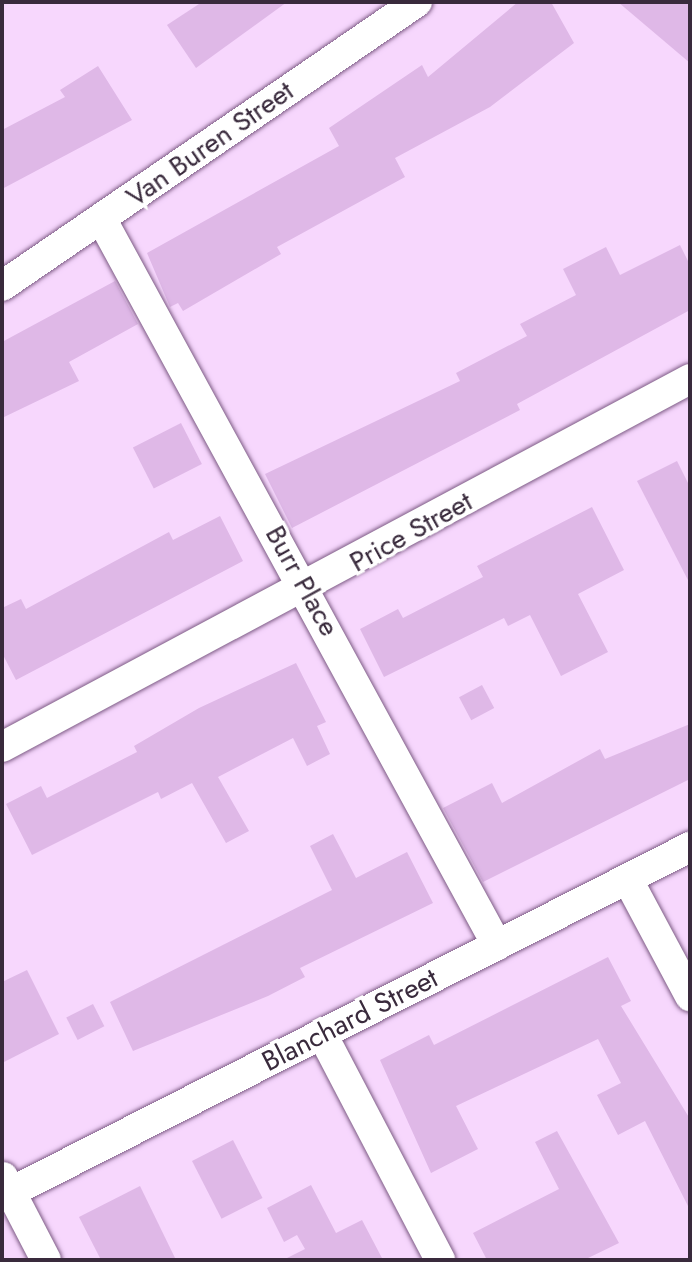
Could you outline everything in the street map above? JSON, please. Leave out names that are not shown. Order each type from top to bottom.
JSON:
[{"type":"street","name":"Van Buren Street","points":[[2,286],[417,2]]},
{"type":"street","name":"Burr Place","points":[[102,220],[307,589],[497,945]]},
{"type":"street","name":"Price Street","points":[[2,747],[307,589],[690,379]]},
{"type":"street","name":"Blanchard Street","points":[[6,1184],[322,1034],[690,847]]},
{"type":"street","points":[[628,880],[690,996]]},
{"type":"street","points":[[322,1034],[440,1260]]},
{"type":"street","points":[[6,1184],[46,1260]]},
{"type":"building","points":[[202,2],[287,2],[196,68],[167,25]]},
{"type":"building","points":[[518,2],[551,2],[574,43],[490,107],[395,158],[405,177],[277,247],[281,254],[183,311],[178,303],[170,307],[147,253],[339,146],[329,128],[422,65],[428,77]]},
{"type":"building","points":[[618,2],[690,2],[690,63]]},
{"type":"building","points":[[98,66],[132,120],[2,189],[2,130],[65,97],[60,90]]},
{"type":"building","points":[[680,245],[690,265],[690,310],[517,404],[520,410],[292,528],[265,474],[460,381],[456,373],[527,336],[520,324],[576,295],[563,269],[606,247],[620,275]]},
{"type":"building","points":[[115,281],[138,324],[69,362],[79,381],[2,418],[2,342]]},
{"type":"building","points":[[181,423],[202,464],[154,489],[133,448]]},
{"type":"building","points":[[677,461],[690,487],[690,584],[637,481]]},
{"type":"building","points":[[592,507],[624,570],[578,594],[608,652],[561,676],[530,615],[508,626],[504,618],[384,677],[360,629],[398,609],[403,618],[483,577],[477,566]]},
{"type":"building","points":[[220,516],[243,561],[16,680],[2,653],[2,608],[21,599],[26,609],[169,532],[173,540]]},
{"type":"building","points":[[296,663],[326,722],[317,726],[330,754],[307,766],[293,738],[218,777],[249,831],[226,843],[192,783],[161,799],[158,792],[32,855],[6,804],[41,786],[47,798],[137,752],[134,746],[199,708]]},
{"type":"building","points":[[482,685],[494,708],[471,720],[459,697]]},
{"type":"building","points":[[690,724],[690,779],[483,882],[443,808],[492,783],[502,803],[600,749],[605,759]]},
{"type":"building","points":[[333,834],[356,878],[407,852],[433,903],[300,968],[305,977],[268,996],[133,1051],[110,1002],[332,890],[310,846]]},
{"type":"building","points":[[608,957],[631,1001],[621,1006],[690,1119],[690,1210],[645,1121],[618,1135],[597,1095],[621,1083],[598,1039],[456,1106],[478,1149],[431,1173],[380,1060],[429,1035],[434,1045]]},
{"type":"building","points":[[27,970],[59,1034],[2,1063],[2,982]]},
{"type":"building","points":[[93,1004],[104,1026],[78,1040],[66,1018]]},
{"type":"building","points":[[557,1131],[619,1243],[584,1260],[487,1260],[473,1233],[559,1189],[535,1142]]},
{"type":"building","points":[[233,1140],[263,1198],[222,1219],[192,1161]]},
{"type":"building","points":[[311,1185],[336,1233],[362,1220],[383,1260],[283,1260],[305,1249],[297,1235],[284,1242],[267,1208]]},
{"type":"building","points":[[140,1186],[176,1260],[101,1260],[79,1217]]}]
